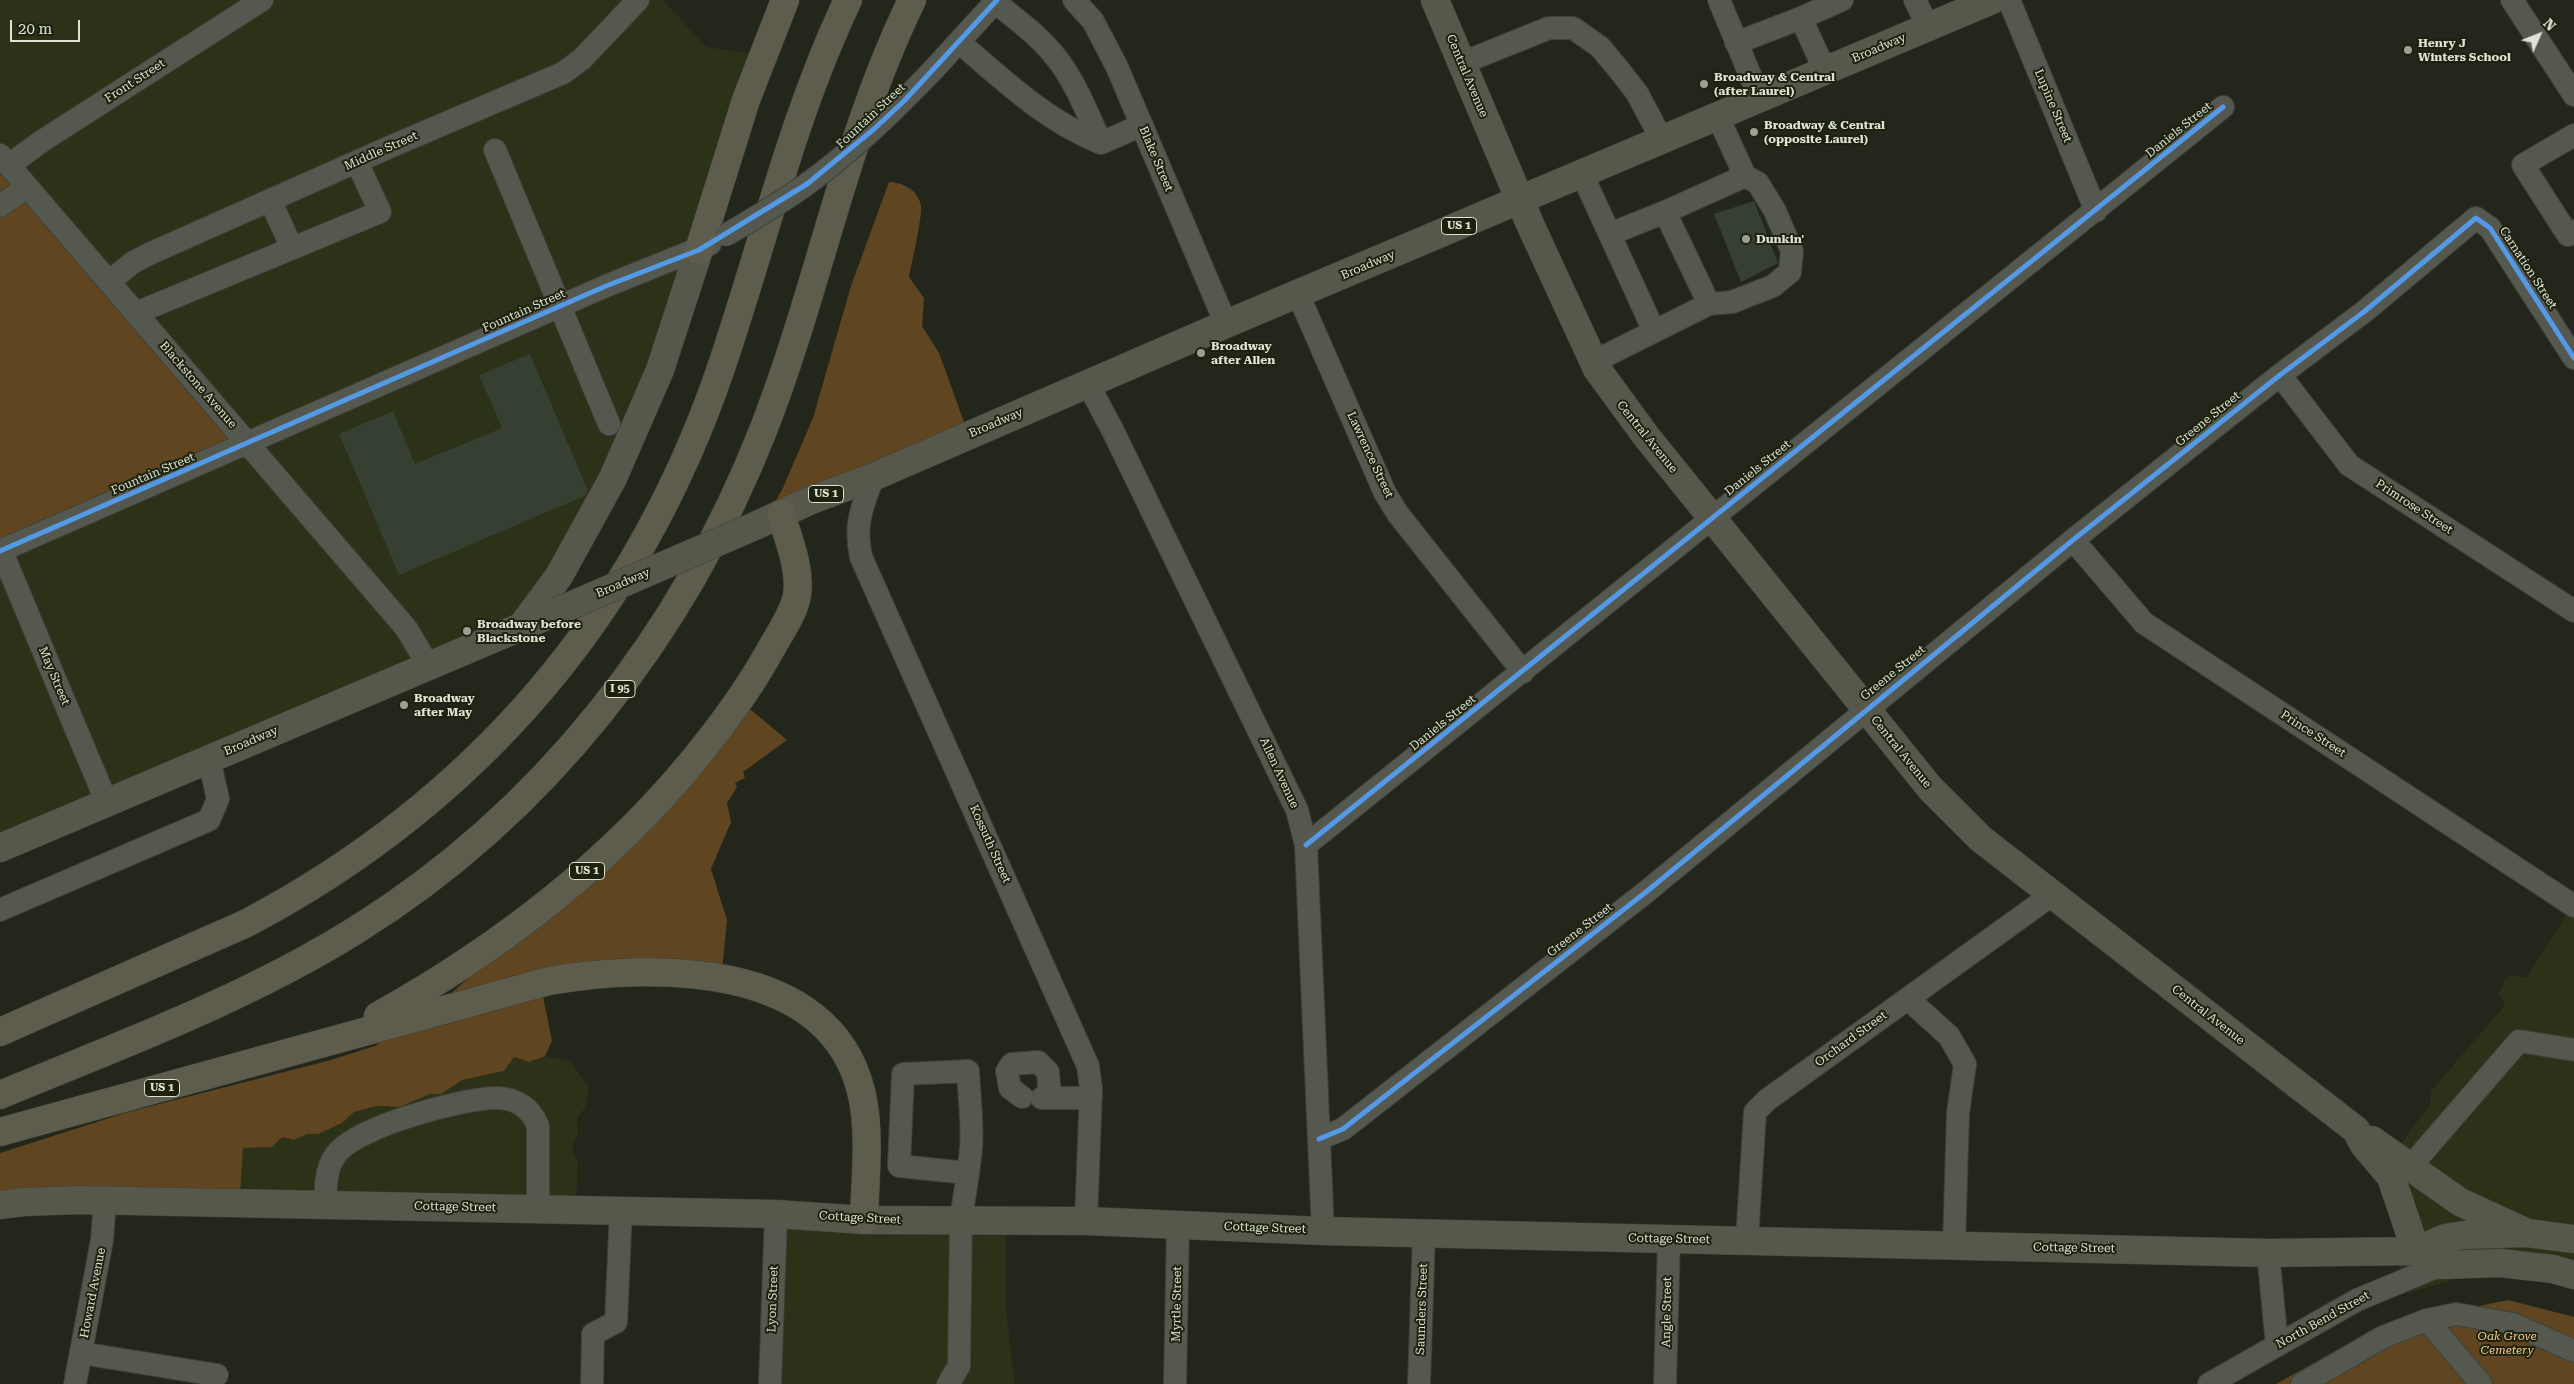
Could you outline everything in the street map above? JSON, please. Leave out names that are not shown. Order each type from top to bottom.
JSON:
[{"type":"highway","points":[[699,250],[746,100],[785,0]]},
{"type":"highway","points":[[0,1032],[247,923],[291,899],[354,860],[421,810],[477,759],[510,726],[564,662],[606,604],[634,558],[690,448],[721,369],[811,88],[848,0]]},
{"type":"highway","name":"I 95","points":[[0,1095],[243,990],[356,930],[427,881],[486,832],[533,789],[591,725],[665,625],[711,545],[748,468],[792,347],[856,138],[886,60],[912,0]]},
{"type":"highway","name":"US 1","points":[[0,1132],[324,1042],[378,1016],[434,984],[518,927],[603,857],[674,784],[742,696],[758,671],[797,598],[796,571],[781,514]]},
{"type":"highway","points":[[324,1042],[531,985],[591,974],[634,972],[685,974],[722,979],[771,992],[792,1001],[818,1018],[836,1039],[851,1062],[861,1090],[865,1116],[864,1220]]},
{"type":"main road","name":"Central Avenue","points":[[1435,0],[1520,200],[1593,362],[1618,402],[1866,708],[1955,814],[1981,839],[2356,1130],[2364,1145],[2391,1177],[2416,1251]]},
{"type":"main road","name":"Broadway","points":[[0,848],[556,612],[781,514],[873,477],[1226,324],[1992,0]]},
{"type":"main road","points":[[522,626],[559,576],[613,478],[660,370],[699,250]]},
{"type":"main road","points":[[2356,1130],[2382,1146],[2460,1202],[2527,1233],[2574,1239]]},
{"type":"main road","name":"Cottage Street","points":[[0,1206],[52,1200],[105,1200],[621,1210],[776,1214],[864,1220],[1086,1221],[1323,1231],[1747,1239],[2268,1253],[2416,1251],[2446,1238],[2527,1233]]},
{"type":"main road","points":[[2416,1251],[2441,1264],[2500,1263],[2552,1269],[2574,1275]]},
{"type":"street","name":"Front Street","points":[[5,160],[36,145],[262,0]]},
{"type":"street","name":"Middle Street","points":[[109,282],[132,263],[149,254],[563,73],[582,59],[638,0]]},
{"type":"street","name":"Blake Street","points":[[1074,0],[1093,22],[1118,67],[1226,324]]},
{"type":"street","points":[[1719,0],[1760,99]]},
{"type":"street","points":[[1736,43],[1842,0]]},
{"type":"street","points":[[1915,0],[1928,27]]},
{"type":"street","name":"Lupine Street","points":[[2009,0],[2096,211]]},
{"type":"street","points":[[2512,0],[2574,96]]},
{"type":"street","points":[[996,1],[1042,40],[1058,59],[1071,78],[1101,143]]},
{"type":"street","name":"Fountain Street","points":[[1,550],[559,307],[699,250],[807,184],[841,157],[892,112],[934,70],[996,1]]},
{"type":"street","points":[[1801,18],[1825,71]]},
{"type":"street","points":[[1462,63],[1549,28],[1573,28],[1600,48],[1620,71],[1637,93],[1662,140]]},
{"type":"street","points":[[959,42],[1029,102],[1078,134],[1101,143],[1142,126]]},
{"type":"street","name":"Daniels Street","points":[[1306,845],[2223,107]]},
{"type":"street","points":[[1593,362],[1709,304],[1732,302],[1772,286],[1790,272],[1792,251],[1775,211],[1758,183],[1745,176],[1718,117]]},
{"type":"street","points":[[2574,135],[2523,165],[2568,235],[2574,231]]},
{"type":"street","points":[[495,150],[609,424]]},
{"type":"street","name":"Blackstone Avenue","points":[[5,160],[406,628],[426,667]]},
{"type":"street","points":[[136,313],[380,212],[357,162]]},
{"type":"street","points":[[1582,174],[1654,331]]},
{"type":"street","points":[[1610,234],[1745,176]]},
{"type":"street","points":[[0,206],[27,187]]},
{"type":"street","points":[[270,200],[292,248]]},
{"type":"street","points":[[1665,212],[1709,304]]},
{"type":"street","name":"Carnation Street","points":[[2476,218],[2490,228],[2574,358]]},
{"type":"street","name":"Greene Street","points":[[1319,1139],[1343,1129],[1646,892],[1866,708],[2280,375],[2365,311],[2476,218]]},
{"type":"street","name":"Lawrence Street","points":[[1298,294],[1385,493],[1398,514],[1523,672]]},
{"type":"street","name":"Primrose Street","points":[[2280,375],[2349,465],[2574,611]]},
{"type":"street","name":"Allen Avenue","points":[[1088,384],[1110,424],[1297,810],[1306,845],[1323,1231]]},
{"type":"street","name":"Kossuth Street","points":[[873,477],[857,528],[856,535],[861,556],[1084,1054],[1090,1078],[1091,1098],[1086,1221]]},
{"type":"street","name":"Prince Street","points":[[2073,540],[2144,623],[2574,906]]},
{"type":"street","name":"May Street","points":[[1,550],[107,803]]},
{"type":"street","points":[[0,910],[209,820],[218,799],[209,759]]},
{"type":"street","name":"Orchard Street","points":[[1747,1239],[1755,1112],[1767,1100],[2053,894]]},
{"type":"street","points":[[1908,999],[1949,1036],[1965,1064],[1958,1113],[1954,1245]]},
{"type":"street","points":[[2410,1167],[2519,1041],[2574,1050]]},
{"type":"street","points":[[948,1384],[959,1366],[961,1220],[971,1147],[968,1071],[902,1074],[899,1166],[967,1173]]},
{"type":"street","points":[[324,1205],[326,1178],[331,1164],[339,1150],[349,1143],[386,1125],[421,1114],[497,1098],[514,1101],[525,1107],[536,1120],[538,1126],[538,1209]]},
{"type":"street","points":[[1038,1098],[1091,1098]]},
{"type":"street","name":"Howard Avenue","points":[[75,1384],[102,1240],[105,1200]]},
{"type":"street","points":[[592,1384],[593,1334],[616,1322],[621,1210]]},
{"type":"street","name":"Lyon Street","points":[[770,1384],[776,1214]]},
{"type":"street","name":"Myrtle Street","points":[[1175,1384],[1178,1225]]},
{"type":"street","name":"Saunders Street","points":[[1419,1384],[1424,1233]]},
{"type":"street","name":"Angle Street","points":[[1665,1384],[1668,1239]]},
{"type":"street","points":[[2268,1253],[2277,1345]]},
{"type":"street","name":"North Bend Street","points":[[2210,1384],[2357,1300],[2441,1264]]},
{"type":"street","points":[[2302,1384],[2382,1337],[2427,1320],[2456,1314],[2512,1324],[2574,1351]]},
{"type":"street","points":[[2427,1320],[2482,1384]]},
{"type":"street","points":[[81,1353],[218,1376]]},
{"type":"shaded area","points":[[0,0],[663,0],[706,47],[761,55],[694,263],[537,620],[0,853]]},
{"type":"shaded area","points":[[2568,912],[2574,914],[2574,1286],[2481,1272],[2397,1296],[2382,1298],[2405,1257],[2390,1159],[2430,1104],[2431,1091],[2505,1005],[2499,994],[2506,979],[2513,975],[2526,978]]},
{"type":"shaded area","points":[[545,1056],[571,1062],[589,1087],[585,1108],[577,1118],[578,1135],[572,1147],[578,1163],[575,1220],[239,1212],[243,1148],[272,1147],[282,1137],[294,1140],[307,1134],[318,1134],[342,1123],[354,1112],[377,1106],[400,1107],[430,1094],[441,1094],[462,1080],[504,1071],[514,1057],[529,1062]]},
{"type":"shaded area","points":[[777,1227],[1006,1231],[1006,1311],[1015,1384],[768,1384]]},
{"type":"green space","points":[[0,162],[234,445],[0,556]]},
{"type":"green space","points":[[889,182],[910,188],[920,201],[920,220],[909,277],[924,298],[922,326],[939,353],[968,433],[765,518],[782,490],[813,418],[851,286]]},
{"type":"green space","points":[[738,699],[787,740],[743,772],[745,778],[735,783],[737,787],[727,803],[731,822],[711,869],[727,920],[721,981],[639,976],[543,996],[552,1041],[545,1056],[529,1062],[514,1057],[504,1071],[462,1080],[441,1094],[430,1094],[400,1107],[377,1106],[354,1112],[342,1123],[318,1134],[307,1134],[294,1140],[282,1137],[272,1147],[243,1148],[239,1212],[0,1211],[0,1153],[128,1112],[331,1060],[375,1046],[445,999],[536,917]]},
{"type":"green space","name":"Oak Grove Cemetery","points":[[2508,1300],[2574,1317],[2574,1384],[2276,1384],[2378,1327]]},
{"type":"building","name":"Dunkin'","points":[[1754,201],[1778,263],[1741,282],[1714,214]]},
{"type":"building","points":[[530,354],[588,491],[585,496],[399,575],[339,434],[393,411],[415,464],[502,428],[479,375]]},
{"type":"cycle path","points":[[0,551],[606,286],[699,250],[807,184],[874,129],[904,101],[997,0]]},
{"type":"cycle path","points":[[1306,845],[2223,107]]},
{"type":"cycle path","points":[[1319,1139],[1343,1129],[1646,892],[2073,540],[2280,375],[2365,311],[2476,218],[2490,228],[2574,358]]},
{"type":"place","name":"Henry J Winters School","points":[[2408,50]]},
{"type":"place","name":"Broadway & Central (after Laurel)","points":[[1704,84]]},
{"type":"place","name":"Broadway & Central (opposite Laurel)","points":[[1754,132]]},
{"type":"place","name":"Dunkin'","points":[[1746,239]]},
{"type":"place","name":"Broadway after Allen","points":[[1201,353]]},
{"type":"place","name":"Broadway before Blackstone","points":[[467,631]]},
{"type":"place","name":"Broadway after May","points":[[404,705]]}]
